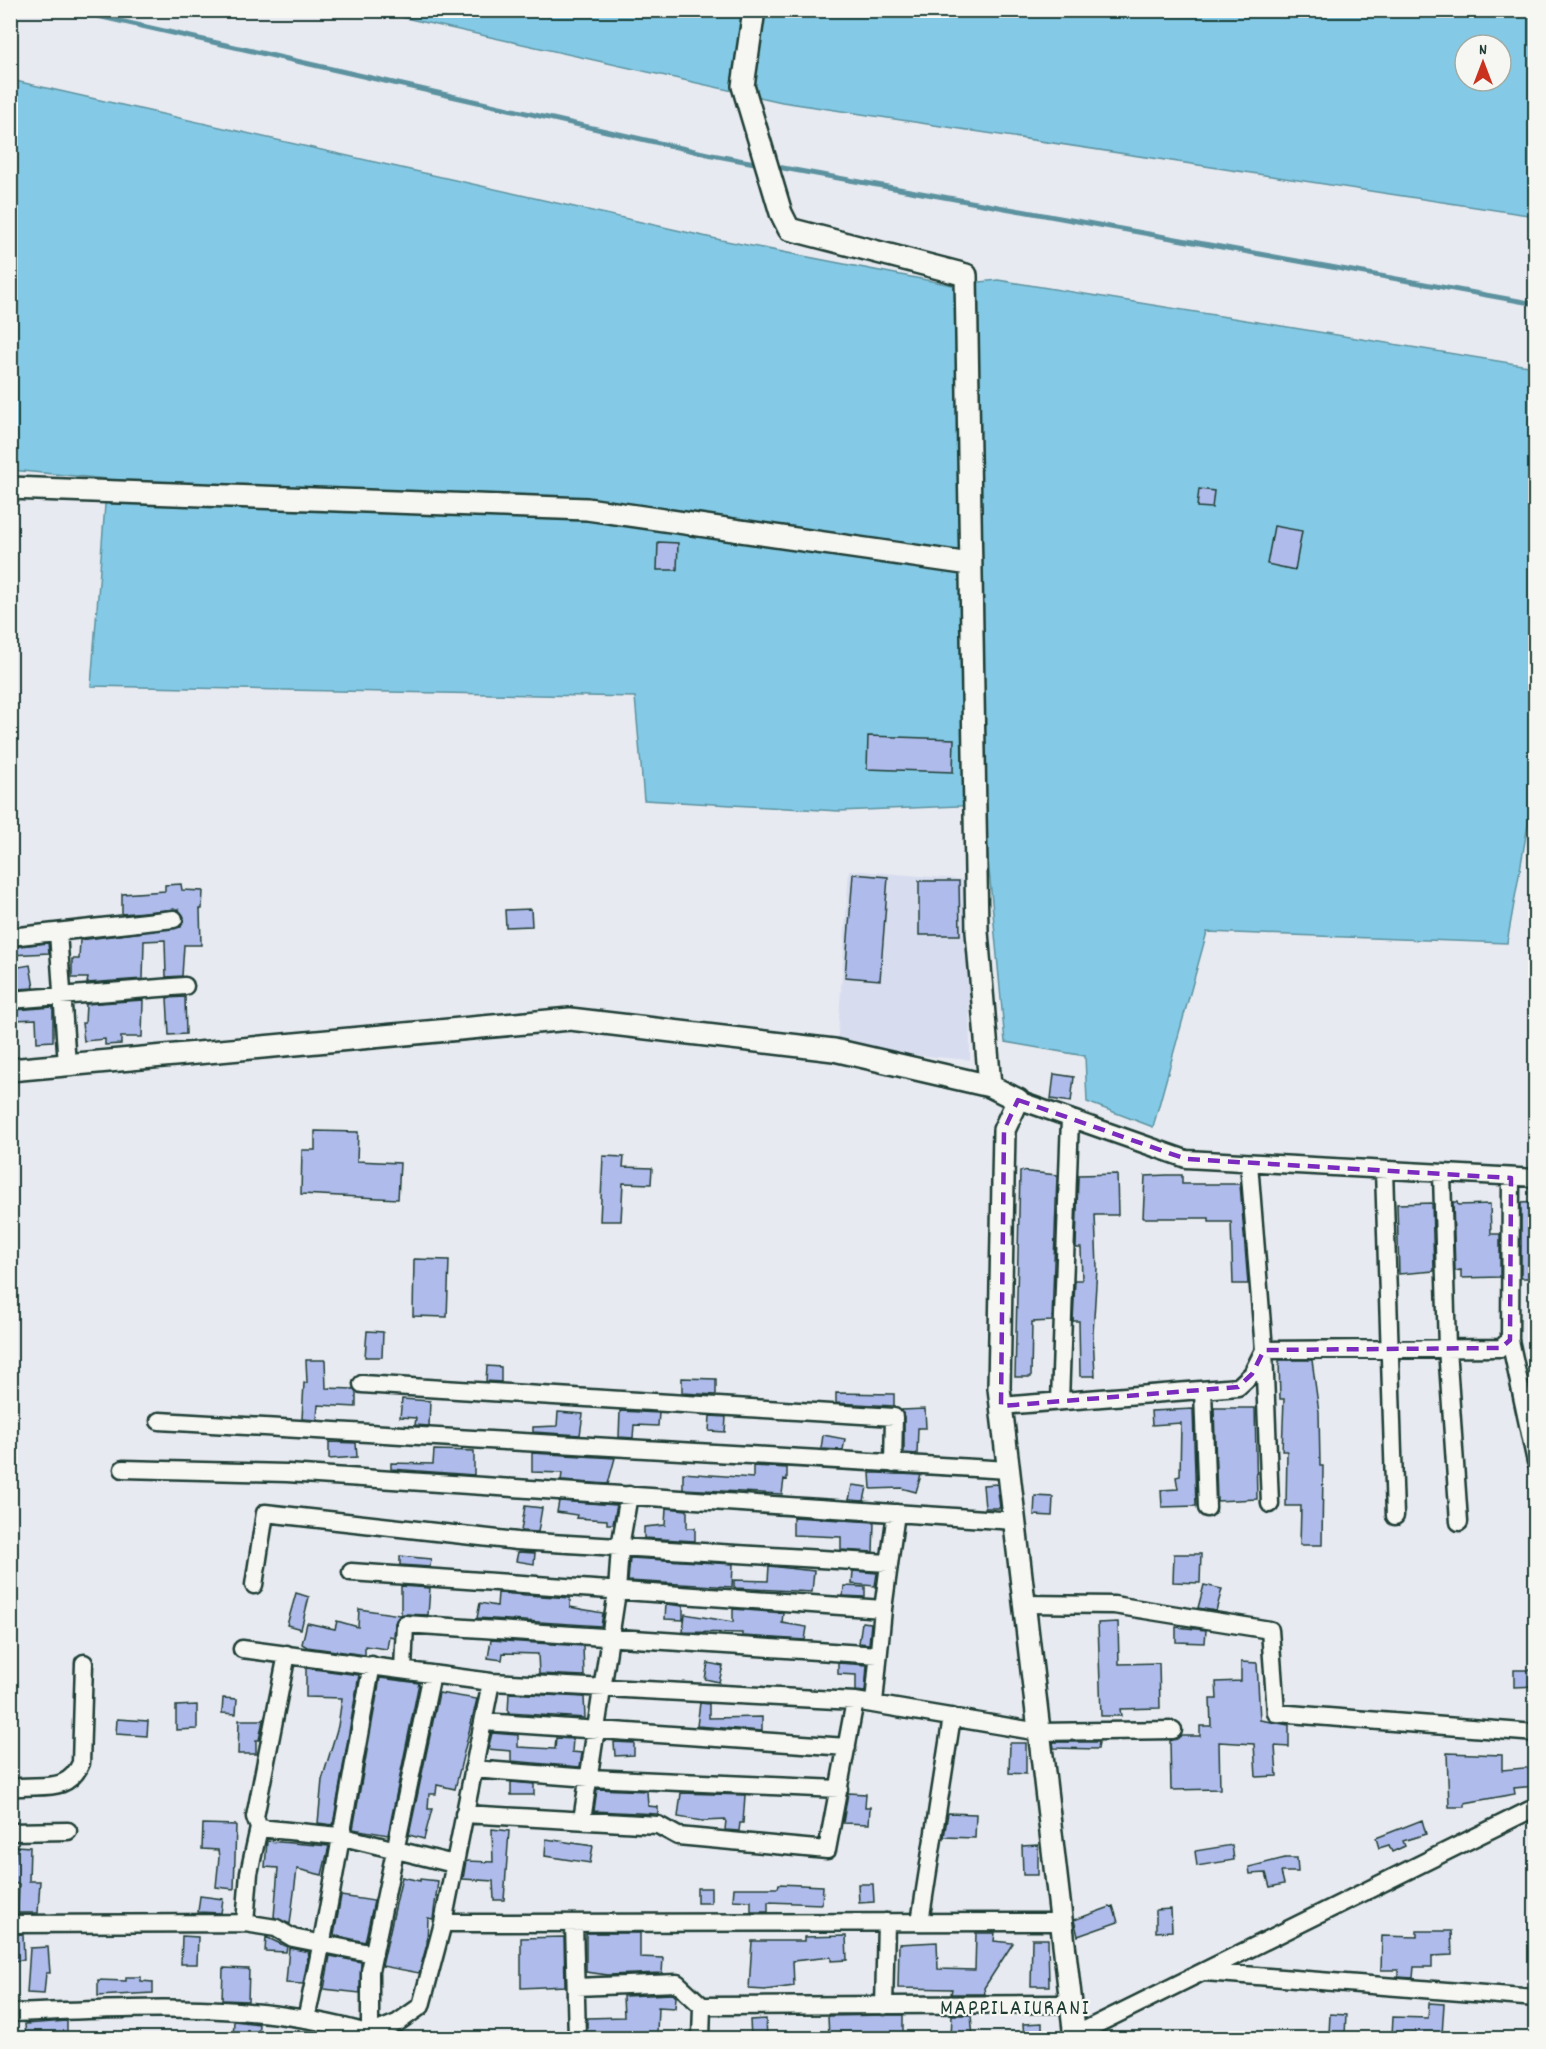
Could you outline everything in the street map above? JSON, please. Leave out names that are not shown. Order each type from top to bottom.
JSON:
[{"type":"street","points":[[754,10],[743,86],[781,213],[789,230],[966,275],[977,932],[990,1086]]},
{"type":"street","points":[[10,488],[587,509],[970,564]]},
{"type":"street","points":[[10,937],[174,919]]},
{"type":"street","points":[[58,932],[66,1065]]},
{"type":"street","points":[[10,1000],[62,994],[185,986]]},
{"type":"street","points":[[10,1070],[570,1019],[834,1050],[990,1086],[1017,1100],[1186,1159],[1536,1178]]},
{"type":"street","points":[[1017,1100],[1004,1130],[999,1388],[1075,2037],[1536,1807]]},
{"type":"street","points":[[1060,1401],[1070,1118]]},
{"type":"street","points":[[1249,1162],[1264,1350],[1269,1504]]},
{"type":"street","points":[[1384,1170],[1395,1516]]},
{"type":"street","points":[[1442,1174],[1447,1348],[1459,1522]]},
{"type":"street","points":[[1511,1178],[1510,1340],[1536,1462]]},
{"type":"street","points":[[1264,1350],[1501,1348],[1510,1340]]},
{"type":"street","points":[[1001,1406],[1239,1387],[1252,1374],[1264,1350]]},
{"type":"street","points":[[362,1384],[894,1417],[893,1464]]},
{"type":"street","points":[[1203,1390],[1207,1508]]},
{"type":"street","points":[[159,1421],[1009,1470]]},
{"type":"street","points":[[123,1469],[287,1473],[1015,1521]]},
{"type":"street","points":[[582,1820],[617,1592],[620,1547],[629,1495]]},
{"type":"street","points":[[254,1585],[265,1513],[516,1541],[888,1563]]},
{"type":"street","points":[[874,1703],[888,1563],[896,1513]]},
{"type":"street","points":[[351,1572],[883,1609]]},
{"type":"street","points":[[1024,1604],[1114,1605],[1270,1630],[1276,1713],[1536,1733]]},
{"type":"street","points":[[403,1670],[405,1624],[878,1655]]},
{"type":"street","points":[[242,1649],[491,1682],[603,1686],[855,1701],[1039,1732],[1173,1730]]},
{"type":"street","points":[[245,1923],[249,1873],[259,1828],[255,1817],[287,1654]]},
{"type":"street","points":[[10,1788],[52,1785],[68,1782],[75,1777],[81,1763],[84,1663]]},
{"type":"street","points":[[306,2019],[322,1945],[339,1836],[372,1665]]},
{"type":"street","points":[[370,2036],[370,1971],[432,1674]]},
{"type":"street","points":[[10,2013],[202,2008],[329,2022],[370,2036],[397,2023],[421,2006],[442,1923],[491,1682]]},
{"type":"street","points":[[464,1814],[658,1825],[678,1836],[827,1850],[855,1701]]},
{"type":"street","points":[[920,1922],[952,1717]]},
{"type":"street","points":[[483,1722],[847,1747]]},
{"type":"street","points":[[473,1769],[589,1778],[839,1789]]},
{"type":"street","points":[[259,1828],[339,1836],[454,1864]]},
{"type":"street","points":[[10,1832],[68,1831]]},
{"type":"street","points":[[884,2006],[886,1922]]},
{"type":"street","points":[[442,1923],[1062,1922]]},
{"type":"street","points":[[10,1924],[245,1923],[276,1928],[293,1938],[322,1945],[374,1954]]},
{"type":"street","points":[[574,1923],[577,2038]]},
{"type":"street","points":[[1204,1971],[1536,1998]]},
{"type":"street","points":[[576,1987],[677,1983],[702,2006],[1071,2004]]},
{"type":"street","points":[[700,2038],[702,2006]]},
{"type":"highlighted area","points":[[1018,1100],[1186,1159],[1511,1178],[1510,1340],[1501,1348],[1264,1350],[1252,1374],[1238,1387],[1001,1406],[1004,1130]]},
{"type":"shaded area","points":[[849,870],[968,880],[970,1060],[837,1048]]},
{"type":"water","points":[[374,11],[1535,11],[1535,216],[782,102]]},
{"type":"water","points":[[11,80],[721,240],[952,285],[998,280],[1535,367],[1535,785],[1507,943],[1207,932],[1153,1127],[1087,1102],[1085,1056],[1005,1042],[983,805],[839,811],[644,800],[635,697],[91,686],[107,479],[11,470]]},
{"type":"building","points":[[1199,489],[1214,491],[1212,508],[1197,507]]},
{"type":"building","points":[[1274,526],[1302,531],[1295,570],[1267,564]]},
{"type":"building","points":[[658,542],[678,543],[677,570],[657,570]]},
{"type":"building","points":[[868,736],[954,739],[953,772],[867,769]]},
{"type":"building","points":[[853,874],[888,877],[880,980],[845,977]]},
{"type":"building","points":[[919,881],[959,881],[960,935],[919,935]]},
{"type":"building","points":[[181,884],[182,890],[203,891],[202,909],[200,909],[201,945],[184,945],[182,976],[166,977],[165,940],[144,941],[143,979],[87,983],[88,978],[72,978],[72,959],[79,959],[80,940],[181,927],[184,917],[178,909],[122,914],[122,894],[165,891],[165,885]]},
{"type":"building","points":[[531,909],[532,926],[506,927],[505,910]]},
{"type":"building","points":[[48,943],[49,953],[10,955],[10,947]]},
{"type":"building","points":[[30,965],[34,988],[17,989],[13,968]]},
{"type":"building","points":[[185,997],[186,1034],[169,1035],[167,998]]},
{"type":"building","points":[[143,1000],[142,1037],[121,1037],[121,1044],[105,1045],[105,1039],[84,1041],[82,1023],[85,1023],[86,1004]]},
{"type":"building","points":[[53,1007],[53,1041],[37,1042],[36,1019],[15,1020],[15,1010]]},
{"type":"building","points":[[1054,1074],[1074,1077],[1071,1102],[1051,1099]]},
{"type":"building","points":[[315,1131],[358,1132],[357,1161],[400,1163],[398,1199],[301,1194],[302,1150],[315,1150]]},
{"type":"building","points":[[603,1156],[624,1157],[623,1167],[652,1168],[651,1184],[623,1183],[621,1221],[600,1221]]},
{"type":"building","points":[[1020,1171],[1057,1175],[1052,1321],[1032,1322],[1031,1377],[1015,1377]]},
{"type":"building","points":[[1117,1174],[1118,1215],[1095,1215],[1097,1268],[1093,1334],[1095,1376],[1080,1376],[1079,1321],[1073,1321],[1075,1280],[1082,1280],[1081,1248],[1076,1248],[1078,1175]]},
{"type":"building","points":[[1182,1175],[1182,1184],[1240,1184],[1248,1284],[1233,1284],[1231,1222],[1209,1222],[1209,1218],[1143,1218],[1145,1176]]},
{"type":"building","points":[[1453,1202],[1457,1202],[1458,1205],[1490,1204],[1491,1234],[1500,1234],[1500,1277],[1461,1278],[1461,1270],[1455,1271]]},
{"type":"building","points":[[1536,1202],[1536,1278],[1521,1278],[1521,1203]]},
{"type":"building","points":[[1432,1203],[1434,1271],[1399,1274],[1397,1204]]},
{"type":"building","points":[[414,1259],[449,1260],[447,1317],[413,1316]]},
{"type":"building","points":[[367,1331],[383,1332],[382,1357],[365,1357]]},
{"type":"building","points":[[306,1360],[325,1360],[326,1388],[353,1389],[356,1393],[356,1407],[318,1405],[317,1420],[302,1419],[304,1383],[307,1383]]},
{"type":"building","points":[[1279,1360],[1312,1360],[1319,1412],[1320,1466],[1323,1466],[1322,1545],[1300,1545],[1301,1506],[1286,1506],[1287,1451],[1282,1451],[1284,1399],[1280,1399]]},
{"type":"building","points":[[487,1366],[501,1367],[501,1382],[486,1381]]},
{"type":"building","points":[[682,1378],[716,1379],[716,1395],[682,1393]]},
{"type":"building","points":[[836,1393],[894,1394],[894,1406],[836,1403]]},
{"type":"building","points":[[402,1399],[430,1401],[429,1426],[415,1425],[416,1418],[400,1417]]},
{"type":"building","points":[[1214,1408],[1255,1408],[1257,1499],[1217,1501]]},
{"type":"building","points":[[925,1409],[926,1428],[918,1428],[917,1454],[904,1453],[902,1410]]},
{"type":"building","points":[[1193,1409],[1196,1506],[1162,1507],[1161,1490],[1178,1489],[1176,1477],[1180,1476],[1181,1423],[1152,1425],[1151,1411]]},
{"type":"building","points":[[620,1411],[659,1413],[658,1426],[634,1425],[633,1438],[619,1437]]},
{"type":"building","points":[[558,1412],[583,1414],[580,1435],[533,1432],[533,1427],[557,1426]]},
{"type":"building","points":[[710,1416],[726,1417],[725,1432],[709,1431]]},
{"type":"building","points":[[823,1435],[845,1439],[843,1450],[821,1449]]},
{"type":"building","points":[[329,1442],[356,1443],[357,1457],[329,1459]]},
{"type":"building","points":[[434,1450],[474,1451],[474,1475],[391,1469],[391,1463],[433,1464]]},
{"type":"building","points":[[532,1453],[615,1458],[608,1484],[561,1481],[562,1473],[532,1472]]},
{"type":"building","points":[[753,1466],[787,1468],[787,1480],[784,1479],[782,1494],[683,1489],[683,1473],[753,1478]]},
{"type":"building","points":[[870,1473],[921,1475],[916,1492],[901,1488],[871,1489]]},
{"type":"building","points":[[997,1484],[1000,1508],[985,1508],[983,1485]]},
{"type":"building","points":[[852,1485],[867,1487],[864,1501],[849,1500]]},
{"type":"building","points":[[1035,1496],[1053,1497],[1052,1516],[1034,1515]]},
{"type":"building","points":[[559,1501],[617,1505],[613,1524],[607,1524],[607,1520],[576,1518],[577,1515],[557,1512]]},
{"type":"building","points":[[525,1506],[542,1508],[538,1532],[521,1531]]},
{"type":"building","points":[[666,1508],[687,1510],[687,1528],[695,1528],[695,1541],[644,1538],[644,1527],[665,1525]]},
{"type":"building","points":[[793,1517],[874,1522],[873,1552],[841,1550],[841,1537],[793,1535]]},
{"type":"building","points":[[518,1552],[535,1553],[534,1564],[516,1561]]},
{"type":"building","points":[[1174,1554],[1201,1554],[1200,1583],[1173,1582]]},
{"type":"building","points":[[400,1556],[431,1559],[430,1567],[400,1565]]},
{"type":"building","points":[[630,1558],[733,1564],[732,1587],[628,1581]]},
{"type":"building","points":[[769,1566],[814,1571],[812,1592],[734,1588],[734,1580],[768,1581]]},
{"type":"building","points":[[853,1571],[877,1573],[875,1586],[852,1584]]},
{"type":"building","points":[[1204,1585],[1222,1589],[1216,1611],[1198,1608]]},
{"type":"building","points":[[401,1586],[430,1588],[428,1615],[401,1614]]},
{"type":"building","points":[[844,1586],[865,1587],[865,1597],[843,1596]]},
{"type":"building","points":[[296,1593],[309,1597],[301,1629],[287,1625]]},
{"type":"building","points":[[498,1593],[570,1598],[570,1607],[603,1613],[601,1626],[477,1618],[480,1603],[497,1606]]},
{"type":"building","points":[[666,1604],[683,1606],[683,1620],[665,1619]]},
{"type":"building","points":[[359,1609],[400,1615],[395,1623],[394,1637],[389,1636],[387,1649],[365,1646],[365,1655],[307,1647],[302,1644],[307,1623],[335,1629],[337,1621],[358,1627]]},
{"type":"building","points":[[733,1609],[783,1613],[782,1623],[807,1627],[805,1640],[742,1636],[742,1633],[683,1632],[685,1614],[733,1622]]},
{"type":"building","points":[[862,1622],[871,1623],[869,1644],[859,1643]]},
{"type":"building","points":[[1118,1622],[1119,1664],[1159,1663],[1160,1708],[1120,1709],[1121,1716],[1101,1716],[1098,1623]]},
{"type":"building","points":[[1176,1627],[1206,1630],[1205,1643],[1176,1642]]},
{"type":"building","points":[[491,1640],[583,1646],[584,1676],[539,1674],[538,1654],[503,1653],[502,1660],[488,1658]]},
{"type":"building","points":[[1241,1662],[1257,1663],[1260,1720],[1289,1725],[1289,1747],[1275,1746],[1277,1776],[1256,1777],[1254,1744],[1219,1742],[1220,1789],[1171,1790],[1170,1741],[1182,1736],[1200,1736],[1200,1726],[1211,1726],[1210,1699],[1217,1699],[1216,1682],[1241,1681]]},
{"type":"building","points":[[708,1663],[723,1666],[719,1682],[705,1679]]},
{"type":"building","points":[[838,1663],[867,1665],[865,1692],[856,1691],[856,1675],[838,1674]]},
{"type":"building","points":[[306,1668],[359,1675],[333,1825],[318,1823],[322,1780],[338,1726],[342,1698],[306,1697]]},
{"type":"building","points":[[1514,1670],[1536,1670],[1536,1686],[1514,1687]]},
{"type":"building","points":[[380,1678],[419,1683],[388,1835],[353,1829]]},
{"type":"building","points":[[439,1693],[477,1699],[455,1789],[437,1785],[436,1794],[429,1794],[428,1809],[432,1809],[424,1839],[409,1835]]},
{"type":"building","points":[[509,1693],[584,1697],[585,1718],[508,1713]]},
{"type":"building","points":[[223,1698],[237,1699],[236,1714],[222,1713]]},
{"type":"building","points":[[700,1703],[709,1704],[709,1718],[762,1717],[762,1731],[697,1726]]},
{"type":"building","points":[[197,1705],[197,1729],[176,1730],[176,1706]]},
{"type":"building","points":[[117,1719],[148,1721],[147,1736],[116,1734]]},
{"type":"building","points":[[239,1720],[263,1720],[259,1740],[256,1740],[256,1754],[238,1754]]},
{"type":"building","points":[[492,1733],[518,1735],[518,1747],[555,1749],[556,1738],[573,1739],[572,1752],[582,1753],[580,1767],[511,1761],[511,1751],[488,1749]]},
{"type":"building","points":[[614,1742],[634,1743],[634,1755],[615,1756]]},
{"type":"building","points":[[1053,1742],[1099,1742],[1098,1749],[1054,1748]]},
{"type":"building","points":[[1010,1743],[1026,1743],[1026,1774],[1009,1773]]},
{"type":"building","points":[[1447,1753],[1502,1755],[1502,1770],[1536,1767],[1536,1786],[1514,1788],[1515,1794],[1465,1803],[1465,1807],[1449,1807]]},
{"type":"building","points":[[511,1782],[534,1784],[534,1795],[511,1795]]},
{"type":"building","points":[[597,1789],[647,1791],[648,1806],[658,1807],[658,1814],[594,1811]]},
{"type":"building","points":[[681,1793],[745,1795],[743,1823],[740,1823],[739,1831],[725,1830],[726,1820],[702,1821],[678,1817]]},
{"type":"building","points":[[848,1793],[866,1794],[865,1807],[870,1807],[869,1824],[843,1823]]},
{"type":"building","points":[[948,1813],[976,1814],[975,1838],[944,1837]]},
{"type":"building","points":[[1422,1820],[1426,1834],[1403,1841],[1405,1846],[1392,1852],[1389,1845],[1379,1848],[1376,1838]]},
{"type":"building","points":[[203,1824],[236,1825],[234,1889],[216,1887],[218,1850],[202,1849]]},
{"type":"building","points":[[492,1829],[509,1831],[504,1900],[494,1900],[493,1881],[463,1879],[466,1861],[493,1862]]},
{"type":"building","points":[[546,1839],[593,1846],[590,1863],[545,1856]]},
{"type":"building","points":[[267,1841],[329,1846],[322,1875],[297,1869],[290,1924],[274,1917],[278,1868],[265,1867]]},
{"type":"building","points":[[1038,1845],[1038,1875],[1023,1875],[1022,1846]]},
{"type":"building","points":[[1232,1845],[1234,1860],[1197,1866],[1195,1851]]},
{"type":"building","points":[[16,1846],[30,1847],[29,1881],[40,1881],[38,1913],[18,1913],[19,1884],[10,1883],[10,1859],[15,1859]]},
{"type":"building","points":[[1285,1858],[1297,1858],[1298,1872],[1281,1872],[1284,1884],[1270,1887],[1266,1873],[1250,1874],[1249,1867]]},
{"type":"building","points":[[402,1877],[420,1881],[420,1879],[438,1881],[433,1919],[428,1918],[427,1944],[419,1973],[382,1966]]},
{"type":"building","points":[[779,1884],[823,1886],[822,1904],[768,1902],[768,1912],[751,1912],[751,1901],[733,1900],[734,1888],[778,1888]]},
{"type":"building","points":[[858,1884],[873,1884],[874,1902],[859,1903]]},
{"type":"building","points":[[697,1888],[711,1888],[711,1903],[697,1903]]},
{"type":"building","points":[[200,1896],[223,1899],[221,1913],[198,1912]]},
{"type":"building","points":[[341,1896],[374,1901],[365,1942],[334,1935]]},
{"type":"building","points":[[1113,1906],[1118,1922],[1078,1936],[1074,1920]]},
{"type":"building","points":[[1171,1909],[1172,1931],[1156,1932],[1156,1910]]},
{"type":"building","points":[[1417,1931],[1451,1931],[1452,1955],[1432,1956],[1432,1967],[1414,1967],[1413,1978],[1398,1977],[1398,1970],[1381,1970],[1382,1936],[1417,1937]]},
{"type":"building","points":[[586,1933],[640,1933],[640,1957],[663,1958],[662,1973],[608,1975],[586,1972]]},
{"type":"building","points":[[976,1933],[995,1933],[994,1941],[1013,1943],[984,1988],[985,1994],[951,1994],[952,1989],[898,1988],[899,1944],[937,1942],[938,1969],[975,1970]]},
{"type":"building","points":[[23,1934],[24,1960],[10,1961],[10,1935]]},
{"type":"building","points":[[182,1936],[198,1937],[197,1964],[181,1964]]},
{"type":"building","points":[[846,1936],[847,1960],[831,1961],[831,1957],[793,1961],[794,1986],[765,1990],[749,1989],[752,1941],[804,1941],[804,1937]]},
{"type":"building","points":[[266,1937],[287,1947],[286,1952],[265,1951]]},
{"type":"building","points":[[564,1937],[565,1986],[521,1988],[521,1938]]},
{"type":"building","points":[[1032,1939],[1048,1939],[1049,1986],[1031,1986]]},
{"type":"building","points":[[48,1947],[50,1973],[46,1973],[44,1994],[27,1993],[30,1948]]},
{"type":"building","points":[[289,1948],[309,1952],[303,1984],[286,1983]]},
{"type":"building","points":[[330,1956],[361,1962],[360,1993],[324,1989]]},
{"type":"building","points":[[223,1968],[249,1969],[248,2001],[222,2000]]},
{"type":"building","points":[[126,1977],[141,1977],[141,1981],[153,1982],[153,1993],[98,1996],[98,1980],[126,1981]]},
{"type":"building","points":[[673,1994],[676,1997],[675,2008],[658,2007],[657,2033],[587,2032],[587,2018],[624,2017],[623,1996]]},
{"type":"building","points":[[1429,2003],[1444,2004],[1442,2035],[1413,2033],[1413,2036],[1392,2035],[1393,2017],[1428,2018]]},
{"type":"building","points":[[1330,2014],[1346,2015],[1345,2035],[1329,2034]]},
{"type":"building","points":[[903,2015],[903,2038],[829,2038],[828,2016]]},
{"type":"building","points":[[952,2015],[971,2015],[973,2038],[951,2038]]},
{"type":"building","points":[[766,2019],[767,2038],[751,2038],[750,2020]]},
{"type":"building","points":[[67,2021],[67,2038],[26,2038],[25,2024]]},
{"type":"building","points":[[234,2021],[259,2024],[258,2038],[233,2038]]},
{"type":"building","points":[[1042,2023],[1042,2038],[1024,2038],[1023,2024]]},
{"type":"waterway","points":[[71,10],[760,164]]},
{"type":"waterway","points":[[772,166],[1536,304]]},
{"type":"district","name":"MAPPILAIURANI","points":[[1015,2009]]}]
